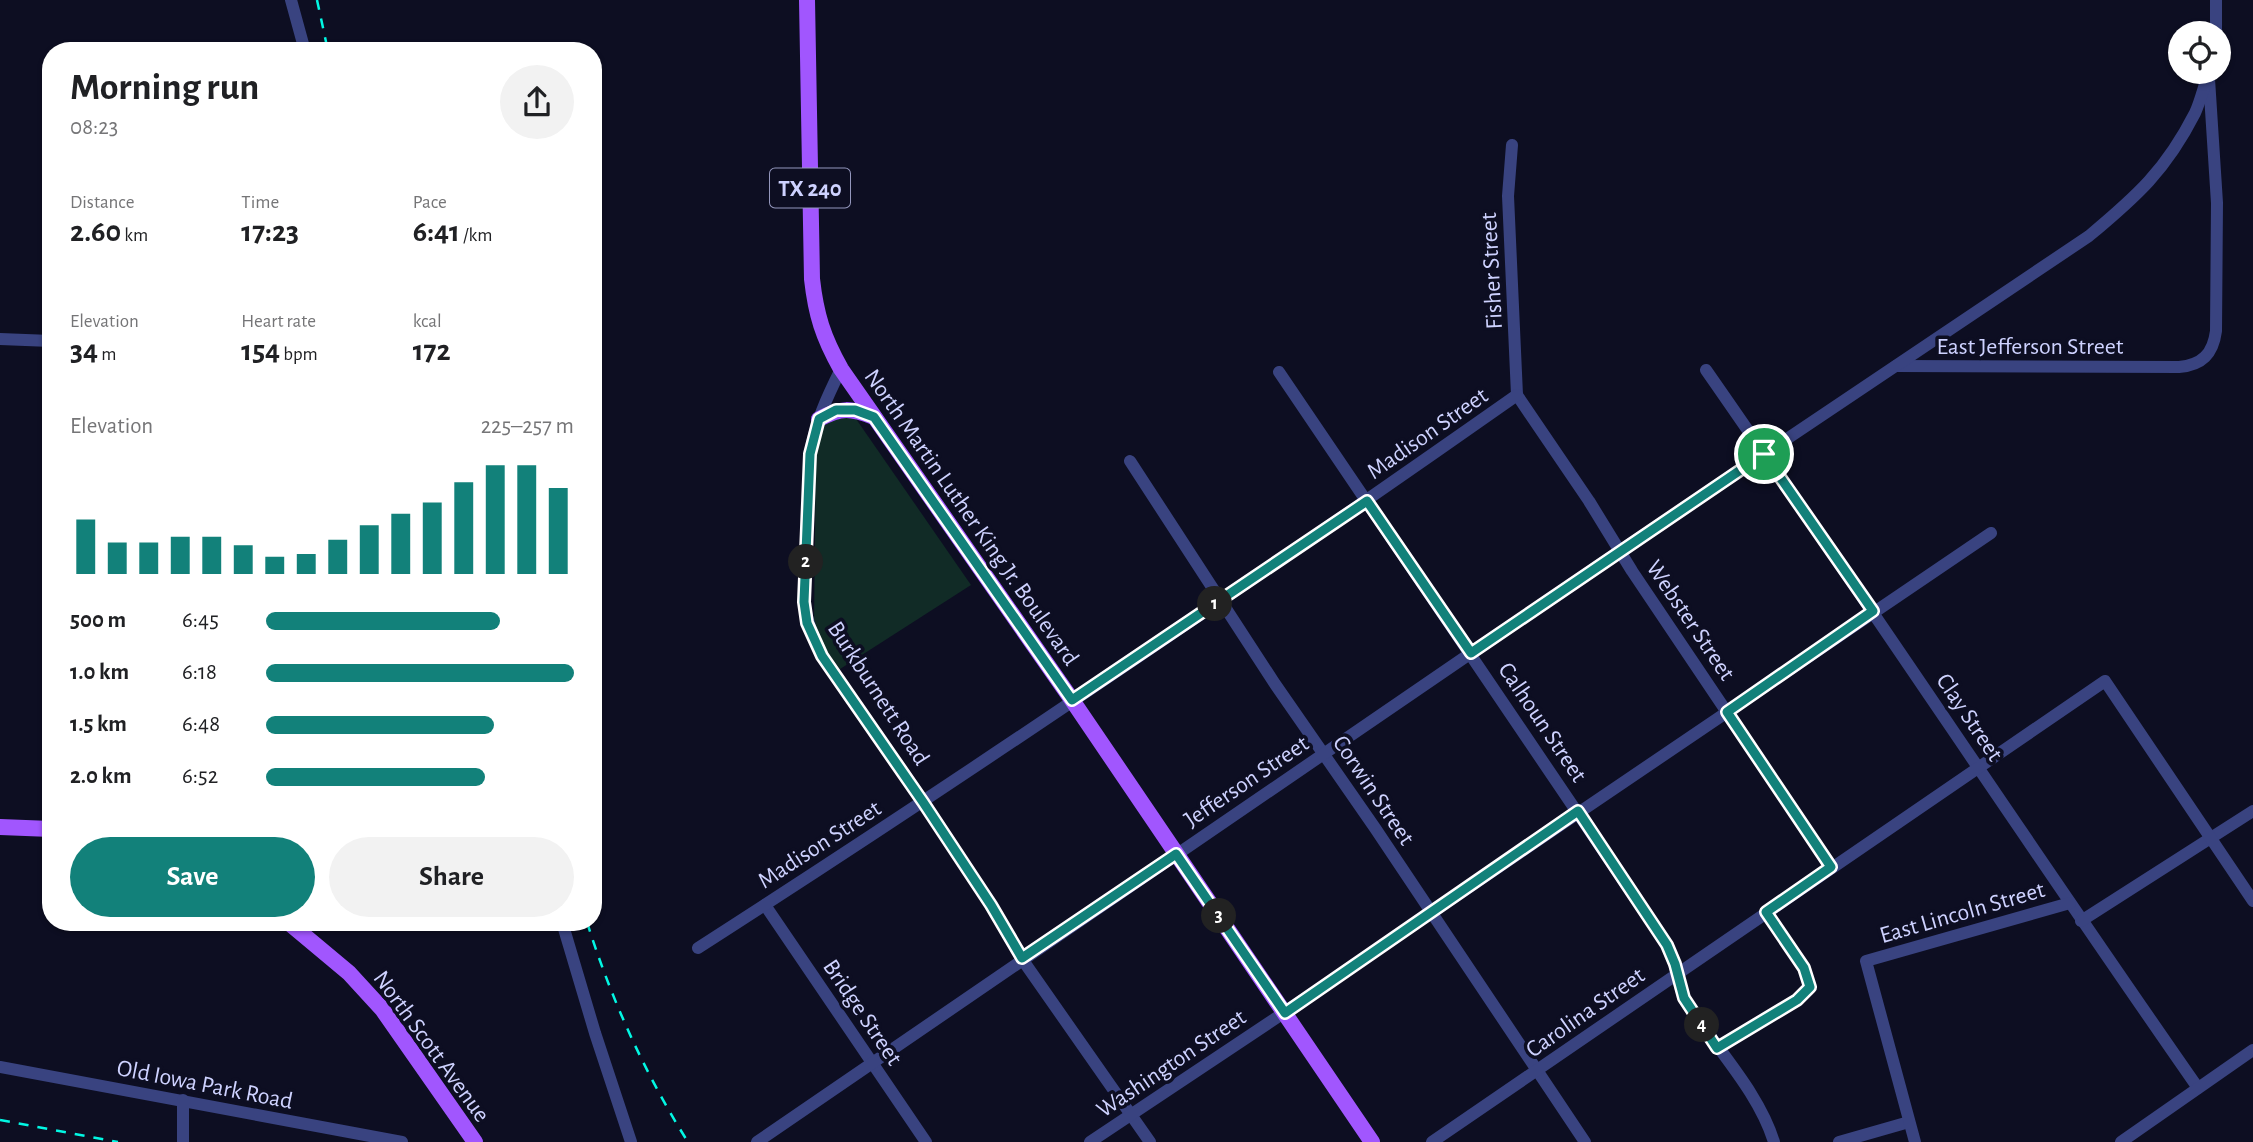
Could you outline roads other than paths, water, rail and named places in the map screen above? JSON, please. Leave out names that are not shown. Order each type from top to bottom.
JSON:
[{"type":"main road","name":"TX 240","points":[[807,0],[811,279],[817,320],[841,369]]},
{"type":"main road","name":"North Martin Luther King Jr. Boulevard","points":[[841,369],[1072,700],[1371,1142]]},
{"type":"main road","points":[[819,419],[836,410],[845,409],[874,417]]},
{"type":"main road","points":[[0,827],[42,829]]},
{"type":"main road","name":"North Scott Avenue","points":[[300,931],[358,982],[404,1038],[475,1142]]},
{"type":"street","points":[[291,0],[303,42]]},
{"type":"street","points":[[2216,0],[2216,21]]},
{"type":"street","points":[[1620,551],[2089,236],[2152,180],[2168,160],[2196,111],[2205,84]]},
{"type":"street","name":"East Jefferson Street","points":[[1895,366],[2179,368],[2194,365],[2206,358],[2213,347],[2216,331],[2218,237],[2210,84]]},
{"type":"street","name":"Fisher Street","points":[[1511,145],[1508,196],[1517,396]]},
{"type":"street","points":[[0,339],[42,341]]},
{"type":"street","name":"Burkburnett Road","points":[[841,369],[819,419],[810,454],[804,602],[807,623],[822,656],[923,802],[991,905],[1022,958],[1150,1142]]},
{"type":"street","name":"Clay Street","points":[[1706,370],[1873,611],[2081,921],[2198,1088]]},
{"type":"street","name":"Calhoun Street","points":[[1279,372],[1667,945],[1684,998],[1761,1110],[1774,1142]]},
{"type":"street","name":"Madison Street","points":[[698,948],[923,802],[1517,396]]},
{"type":"street","name":"Webster Street","points":[[1517,396],[1831,867]]},
{"type":"street","name":"Corwin Street","points":[[1130,461],[1220,601],[1585,1142]]},
{"type":"street","name":"Washington Street","points":[[1090,1142],[1285,1013],[1578,811],[1991,533]]},
{"type":"street","name":"Jefferson Street","points":[[757,1142],[1620,551]]},
{"type":"street","name":"Carolina Street","points":[[1432,1142],[2105,681],[2209,839]]},
{"type":"street","points":[[2081,921],[2253,811]]},
{"type":"street","points":[[2209,839],[2253,901]]},
{"type":"street","name":"East Lincoln Street","points":[[1909,1122],[1866,961],[2070,903]]},
{"type":"street","name":"Bridge Street","points":[[765,905],[926,1142]]},
{"type":"street","points":[[1717,1048],[1797,1000],[1810,987],[1804,968],[1766,912]]},
{"type":"street","points":[[565,931],[595,1033],[632,1142]]},
{"type":"street","points":[[2121,1142],[2253,1051]]},
{"type":"street","name":"Old Iowa Park Road","points":[[0,1067],[402,1142]]},
{"type":"street","points":[[183,1100],[183,1142]]},
{"type":"street","points":[[1839,1142],[1909,1122],[1915,1142]]},
{"type":"railway","points":[[317,0],[326,42]]},
{"type":"railway","points":[[590,931],[630,1035],[657,1090],[688,1142]]},
{"type":"railway","points":[[0,1120],[118,1142]]}]
